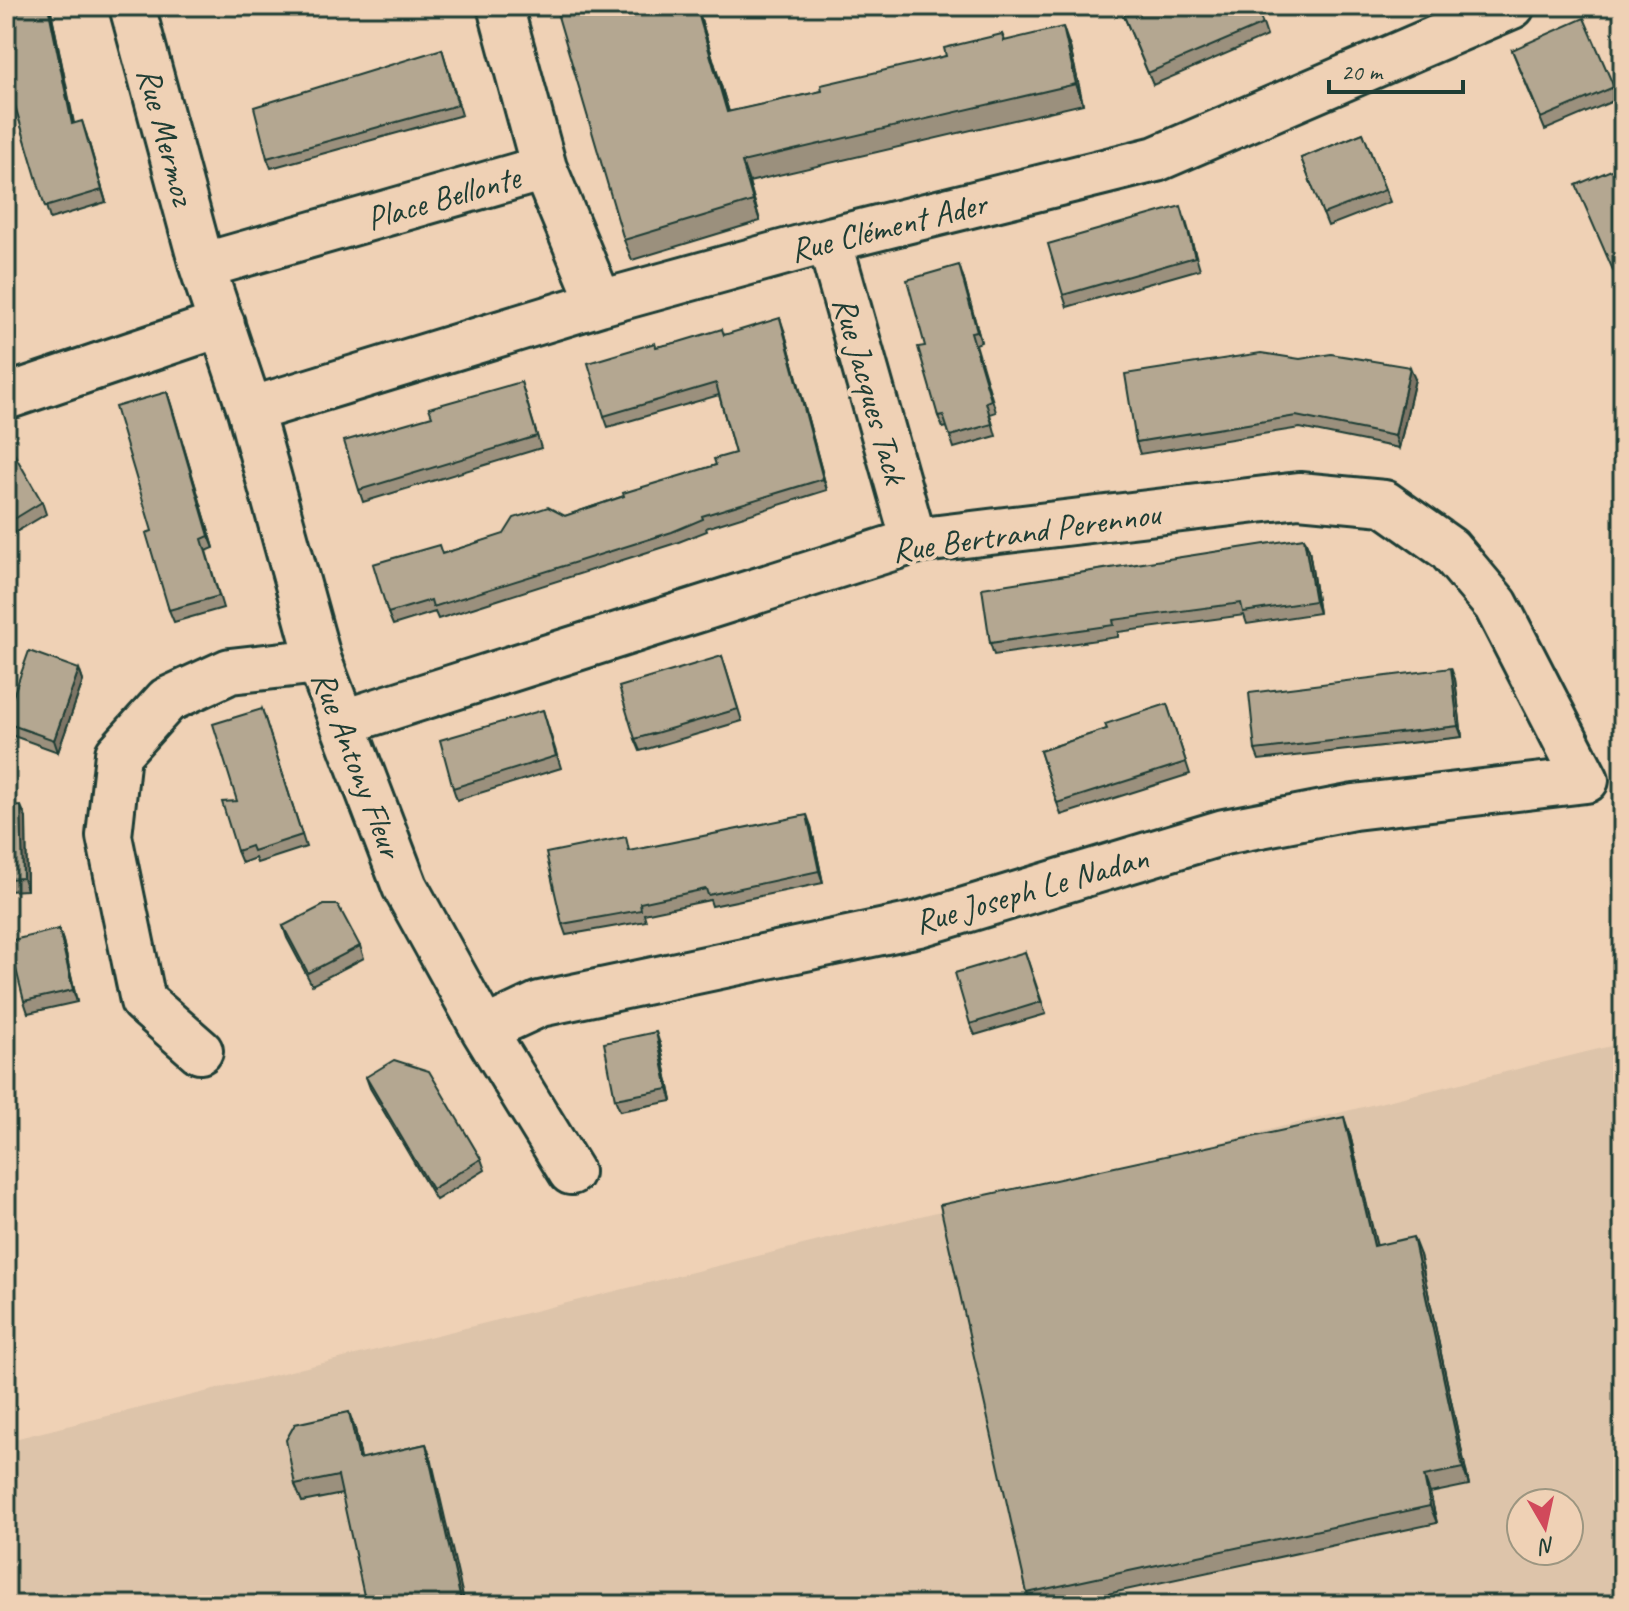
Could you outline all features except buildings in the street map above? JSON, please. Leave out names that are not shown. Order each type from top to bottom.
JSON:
[{"type":"street","name":"Rue Mermoz","points":[[132,6],[202,266]]},
{"type":"street","points":[[500,6],[544,168]]},
{"type":"street","name":"Rue Clément Ader","points":[[250,410],[600,303],[829,240],[1156,159],[1512,6]]},
{"type":"street","name":"Place Bellonte","points":[[202,266],[544,168],[600,303]]},
{"type":"street","name":"Rue Jacques Tack","points":[[829,240],[914,541]]},
{"type":"street","name":"Rue Antony Fleur","points":[[202,266],[250,410],[319,661],[405,887],[484,1030],[571,1172]]},
{"type":"street","points":[[6,397],[222,324]]},
{"type":"street","name":"Rue Bertrand Perennou","points":[[344,722],[914,541],[1299,495],[1384,503],[1449,549],[1496,605],[1586,780]]},
{"type":"street","points":[[200,1051],[143,1001],[109,836],[118,754],[167,700],[205,682],[230,671],[319,661]]},
{"type":"street","name":"Rue Joseph Le Nadan","points":[[484,1030],[540,1004],[919,924],[1224,832],[1354,807],[1586,780]]},
{"type":"shaded area","points":[[1623,1043],[1623,1605],[6,1605],[6,1441]]}]
